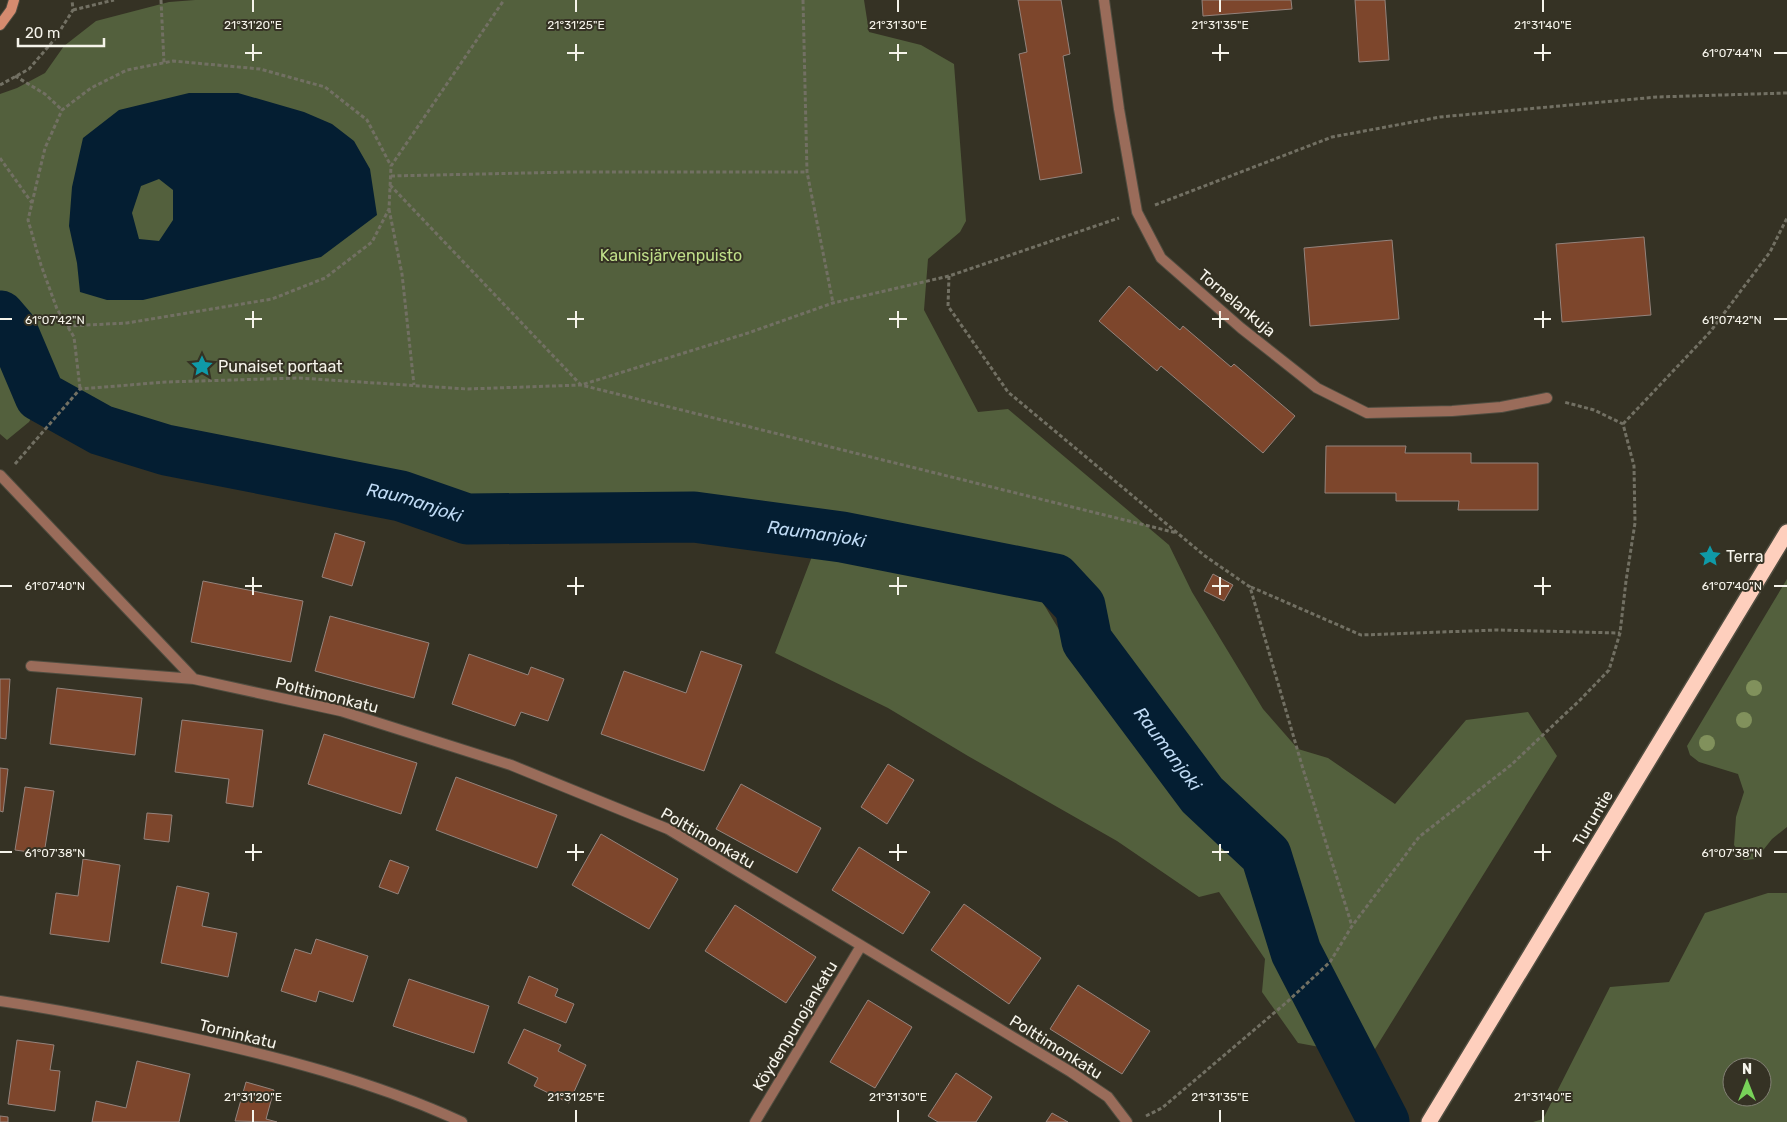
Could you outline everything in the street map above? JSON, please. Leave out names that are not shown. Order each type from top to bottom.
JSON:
[{"type":"highway","name":"Turuntie","points":[[1429,1122],[1787,532]]},
{"type":"main road","points":[[0,25],[11,10],[14,0]]},
{"type":"street","name":"Tornelankuja","points":[[1104,0],[1119,109],[1137,212],[1161,258],[1234,321],[1317,388],[1367,413],[1452,411],[1501,407],[1547,398]]},
{"type":"street","points":[[1,476],[194,679]]},
{"type":"street","name":"Polttimonkatu","points":[[32,666],[194,679],[341,711],[511,765],[668,829],[1071,1072],[1108,1097],[1127,1122]]},
{"type":"street","name":"Köydenpunojankatu","points":[[755,1122],[861,946]]},
{"type":"street","name":"Torninkatu","points":[[0,1001],[98,1018],[235,1047],[339,1075],[434,1109],[462,1122]]},
{"type":"path","points":[[0,85],[29,69],[54,40],[73,10],[72,0]]},
{"type":"path","points":[[73,10],[114,0]]},
{"type":"path","points":[[160,0],[164,63]]},
{"type":"path","points":[[414,385],[402,274],[389,209],[391,166],[504,0]]},
{"type":"path","points":[[803,0],[808,172],[832,303]]},
{"type":"path","points":[[80,389],[74,337],[57,309],[40,265],[28,220],[45,148],[62,110],[91,88],[127,70],[174,61],[260,70],[325,87],[367,120],[391,166]]},
{"type":"path","points":[[15,76],[45,94],[62,110]]},
{"type":"path","points":[[1,476],[80,389],[166,382],[299,378],[467,389],[580,385],[748,333],[832,303],[949,276],[1137,212],[1332,137],[1450,116],[1657,97],[1787,93]]},
{"type":"path","points":[[0,158],[32,203]]},
{"type":"path","points":[[390,176],[572,172],[808,172]]},
{"type":"path","points":[[390,185],[580,385],[1177,532]]},
{"type":"path","points":[[67,326],[127,323],[272,299],[325,278],[372,242],[389,209]]},
{"type":"path","points":[[1623,424],[1710,332],[1770,252],[1787,218]]},
{"type":"path","points":[[949,276],[948,306],[1008,392],[1205,556],[1250,587],[1361,635],[1497,630],[1620,633]]},
{"type":"path","points":[[1141,1118],[1162,1108],[1287,1002],[1330,962],[1352,926],[1419,837],[1511,765],[1610,670],[1620,633],[1626,581],[1636,523],[1634,466],[1623,424],[1594,410],[1547,398]]},
{"type":"path","points":[[1250,587],[1303,769],[1352,926]]},
{"type":"green space","name":"Kaunisjärvenpuisto","points":[[195,0],[864,0],[869,32],[921,45],[954,64],[966,221],[960,232],[928,259],[924,310],[978,412],[1008,409],[1169,545],[1192,592],[1263,709],[1298,749],[1328,758],[1395,804],[1466,720],[1528,712],[1557,756],[1370,1057],[1342,1003],[1290,912],[1276,844],[1206,785],[1148,684],[1106,653],[1100,600],[1078,574],[998,552],[745,512],[560,508],[484,510],[392,484],[227,452],[121,427],[53,381],[29,422],[7,440],[0,434],[0,94],[17,88],[45,73],[64,46],[96,21],[169,2]]},
{"type":"green space","points":[[816,546],[926,562],[1034,588],[1076,658],[1165,774],[1253,867],[1285,962],[1325,1048],[1298,1043],[1262,992],[1265,959],[1219,892],[1199,897],[1117,841],[888,708],[775,653]]},
{"type":"green space","points":[[1787,579],[1787,827],[1772,839],[1756,859],[1744,860],[1734,845],[1736,817],[1744,792],[1738,774],[1699,762],[1690,755],[1687,746]]},
{"type":"green space","points":[[1768,893],[1787,893],[1787,1122],[1533,1122],[1543,1119],[1610,987],[1669,982],[1705,913]]},
{"type":"water","points":[[189,93],[238,93],[304,112],[332,124],[354,141],[370,169],[377,215],[321,257],[143,300],[107,300],[80,292],[77,263],[69,226],[72,187],[83,138],[119,110]],"holes":[[[159,179],[173,190],[173,220],[159,241],[139,239],[132,213],[141,186]]]},
{"type":"building","points":[[1018,0],[1061,0],[1070,54],[1063,56],[1082,173],[1040,180],[1019,54],[1027,52]]},
{"type":"building","points":[[1202,0],[1291,0],[1292,9],[1203,16]]},
{"type":"building","points":[[1355,0],[1385,0],[1389,60],[1359,62]]},
{"type":"building","points":[[1644,237],[1651,315],[1562,322],[1556,244]]},
{"type":"building","points":[[1392,240],[1399,319],[1310,326],[1304,248]]},
{"type":"building","points":[[1129,286],[1180,330],[1183,326],[1231,367],[1234,364],[1295,416],[1263,453],[1161,366],[1157,371],[1099,321]]},
{"type":"building","points":[[1326,446],[1406,446],[1405,453],[1471,453],[1471,463],[1538,463],[1538,510],[1458,510],[1459,501],[1396,501],[1396,493],[1325,493]]},
{"type":"building","points":[[335,533],[365,542],[352,586],[322,577]]},
{"type":"building","points":[[1213,574],[1233,585],[1224,601],[1204,591]]},
{"type":"building","points":[[203,581],[303,601],[291,662],[191,642]]},
{"type":"building","points":[[330,616],[429,643],[414,698],[315,671]]},
{"type":"building","points":[[701,651],[742,665],[704,771],[601,734],[624,671],[686,693]]},
{"type":"building","points":[[469,654],[528,675],[531,667],[564,679],[548,721],[521,712],[515,726],[452,704]]},
{"type":"building","points":[[0,679],[10,679],[6,739],[0,738]]},
{"type":"building","points":[[57,688],[142,698],[135,755],[50,744]]},
{"type":"building","points":[[182,720],[263,730],[253,807],[226,803],[229,779],[175,772]]},
{"type":"building","points":[[324,734],[417,763],[401,814],[308,784]]},
{"type":"building","points":[[888,764],[914,780],[887,824],[861,807]]},
{"type":"building","points":[[0,768],[8,769],[3,812],[0,811]]},
{"type":"building","points":[[456,777],[557,815],[537,868],[436,830]]},
{"type":"building","points":[[741,784],[821,828],[797,873],[716,829]]},
{"type":"building","points":[[25,787],[54,791],[44,854],[15,850]]},
{"type":"building","points":[[147,813],[172,815],[169,842],[144,839]]},
{"type":"building","points":[[601,834],[678,879],[649,929],[572,885]]},
{"type":"building","points":[[859,847],[930,892],[903,934],[832,890]]},
{"type":"building","points":[[83,859],[120,865],[109,942],[50,934],[56,893],[78,896]]},
{"type":"building","points":[[390,860],[409,867],[398,894],[379,887]]},
{"type":"building","points":[[177,886],[209,893],[202,926],[237,933],[228,977],[161,963]]},
{"type":"building","points":[[964,904],[1041,958],[1009,1004],[931,950]]},
{"type":"building","points":[[735,905],[816,957],[786,1003],[705,951]]},
{"type":"building","points":[[316,939],[368,956],[353,1002],[319,991],[316,1002],[281,991],[295,949],[311,954]]},
{"type":"building","points":[[529,976],[558,989],[555,996],[574,1004],[566,1023],[518,1003]]},
{"type":"building","points":[[409,979],[489,1006],[474,1053],[393,1026]]},
{"type":"building","points":[[1078,985],[1150,1031],[1122,1074],[1050,1029]]},
{"type":"building","points":[[868,1000],[912,1027],[875,1088],[830,1062]]},
{"type":"building","points":[[524,1029],[561,1045],[558,1051],[586,1065],[569,1103],[534,1086],[538,1078],[508,1063]]},
{"type":"building","points":[[17,1040],[54,1045],[50,1070],[60,1071],[55,1111],[8,1104]]},
{"type":"building","points":[[137,1061],[190,1074],[179,1122],[92,1122],[96,1101],[126,1108]]},
{"type":"building","points":[[956,1073],[992,1097],[976,1122],[938,1122],[928,1116]]},
{"type":"building","points":[[246,1082],[274,1090],[266,1119],[277,1122],[235,1121]]},
{"type":"building","points":[[1052,1113],[1068,1122],[1046,1122]]},
{"type":"building","points":[[0,1116],[8,1117],[8,1122],[0,1122]]},
{"type":"waterway","name":"Raumanjoki","points":[[0,316],[12,330],[40,396],[101,430],[166,450],[401,496],[467,519],[694,517],[842,537],[1055,579],[1080,606],[1087,641],[1202,795],[1266,855],[1296,952],[1384,1122]]},
{"type":"place","name":"Punaiset portaat","points":[[202,366]]},
{"type":"place","name":"Terra","points":[[1710,556]]}]
